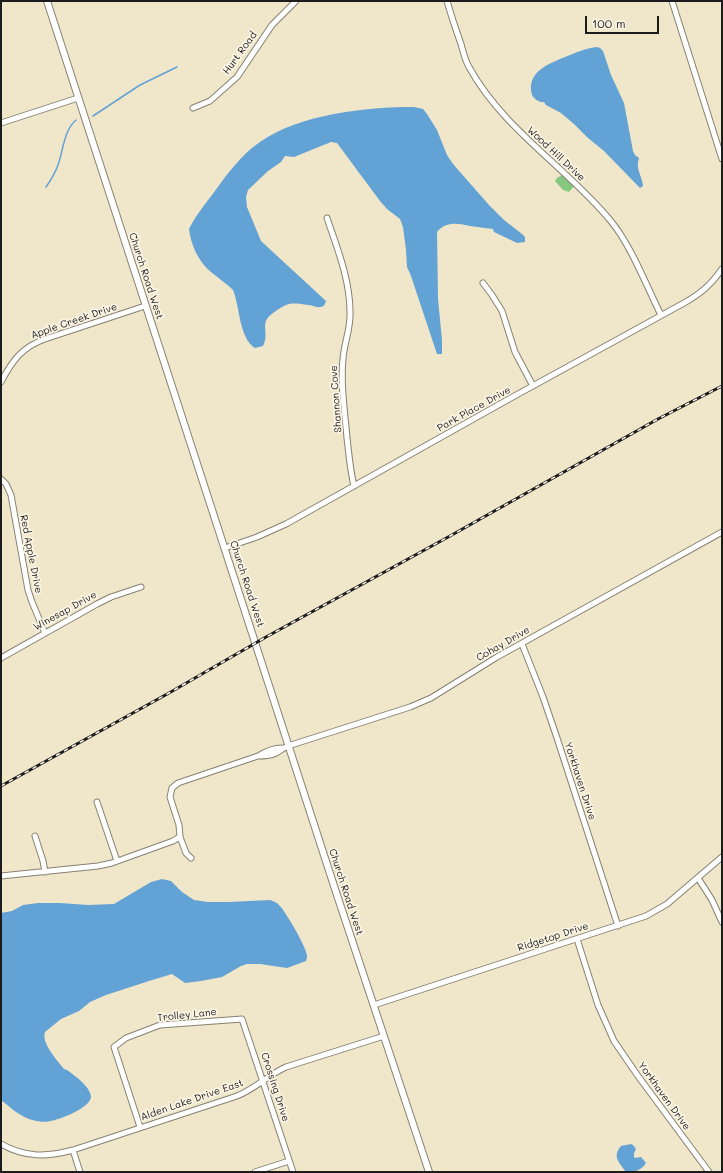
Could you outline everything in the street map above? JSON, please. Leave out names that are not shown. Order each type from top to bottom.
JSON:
[{"type":"street","name":"Church Road West","points":[[47,1],[225,548],[285,747],[335,889],[429,1172]]},
{"type":"street","name":"Hurt Road","points":[[193,108],[210,101],[237,77],[272,25],[296,1]]},
{"type":"street","name":"Wood Hill Drive","points":[[447,1],[467,63],[482,89],[496,108],[514,128],[596,204],[613,224],[625,243],[661,315]]},
{"type":"street","points":[[672,1],[722,159]]},
{"type":"street","points":[[1,123],[78,98]]},
{"type":"street","name":"Shannon Cove","points":[[327,218],[345,274],[350,304],[350,320],[342,359],[342,375],[350,464],[354,486]]},
{"type":"street","name":"Park Place Drive","points":[[225,548],[258,537],[286,524],[703,292],[722,269]]},
{"type":"street","points":[[483,283],[492,294],[502,311],[516,352],[533,386]]},
{"type":"street","name":"Apple Creek Drive","points":[[1,382],[8,368],[31,344],[45,338],[145,306]]},
{"type":"street","name":"Red Apple Drive","points":[[1,479],[6,484],[11,496],[28,590],[45,634]]},
{"type":"street","name":"Cohay Drive","points":[[180,836],[179,825],[170,797],[171,791],[178,783],[258,756],[267,756],[276,753],[285,747],[437,696],[479,668],[722,532]]},
{"type":"street","name":"Winesap Drive","points":[[1,658],[106,600],[141,587]]},
{"type":"street","name":"Yorkhaven Drive","points":[[522,644],[547,710],[618,926]]},
{"type":"street","points":[[97,802],[118,861]]},
{"type":"street","points":[[35,836],[45,872]]},
{"type":"street","points":[[1,876],[98,866],[118,861],[173,841],[180,836],[186,853],[191,858]]},
{"type":"street","name":"Ridgetop Drive","points":[[374,1005],[646,916],[658,910],[722,857]]},
{"type":"street","points":[[698,878],[712,900],[722,922]]},
{"type":"street","name":"Yorkhaven Drive","points":[[577,938],[603,1019],[614,1041],[709,1172]]},
{"type":"street","name":"Trolley Lane","points":[[140,1127],[114,1047],[126,1038],[160,1025],[242,1019]]},
{"type":"street","name":"Crossing Drive","points":[[242,1019],[264,1081],[293,1172]]},
{"type":"street","name":"Alden Lake Drive East","points":[[1,1144],[20,1152],[38,1155],[54,1154],[73,1150],[237,1096],[247,1092],[286,1067],[384,1036]]},
{"type":"street","points":[[73,1150],[80,1172]]},
{"type":"street","points":[[256,1172],[290,1161]]},
{"type":"green space","points":[[562,175],[574,186],[569,192],[563,190],[555,181]]},
{"type":"water","points":[[597,47],[603,51],[611,75],[624,103],[633,151],[639,158],[638,169],[643,186],[640,188],[604,151],[574,124],[561,113],[546,105],[544,102],[537,100],[532,95],[532,80],[540,70],[573,54]]},
{"type":"water","points":[[395,107],[414,107],[423,109],[427,114],[437,130],[447,155],[453,164],[489,205],[504,220],[525,237],[525,242],[517,243],[494,232],[493,229],[461,224],[448,224],[440,228],[437,232],[438,299],[442,354],[437,354],[407,267],[403,227],[400,219],[387,209],[380,201],[337,143],[331,142],[294,157],[285,156],[281,162],[268,171],[248,190],[246,197],[247,207],[261,241],[326,301],[321,307],[291,304],[277,310],[266,322],[265,342],[263,346],[255,348],[246,337],[243,330],[233,290],[206,268],[193,247],[189,229],[198,214],[241,158],[253,147],[276,132],[294,125],[334,114]]},
{"type":"water","points":[[162,879],[171,881],[182,892],[194,900],[229,902],[270,900],[275,902],[283,910],[291,922],[306,950],[306,961],[287,968],[260,964],[247,964],[222,977],[185,983],[172,974],[106,995],[90,1002],[79,1011],[61,1019],[45,1032],[44,1036],[50,1051],[64,1069],[78,1078],[88,1089],[91,1097],[89,1101],[74,1113],[48,1122],[29,1119],[14,1111],[1,1100],[1,913],[12,911],[23,905],[38,903],[88,905],[114,904],[151,882]]},
{"type":"water","points":[[631,1144],[636,1149],[634,1157],[641,1157],[646,1163],[642,1168],[632,1172],[626,1172],[619,1162],[617,1153],[621,1146]]},
{"type":"waterway","points":[[93,116],[140,85],[177,67]]},
{"type":"waterway","points":[[46,187],[58,165],[66,135],[76,120]]},
{"type":"railway","points":[[1,786],[658,419],[722,386]]}]
